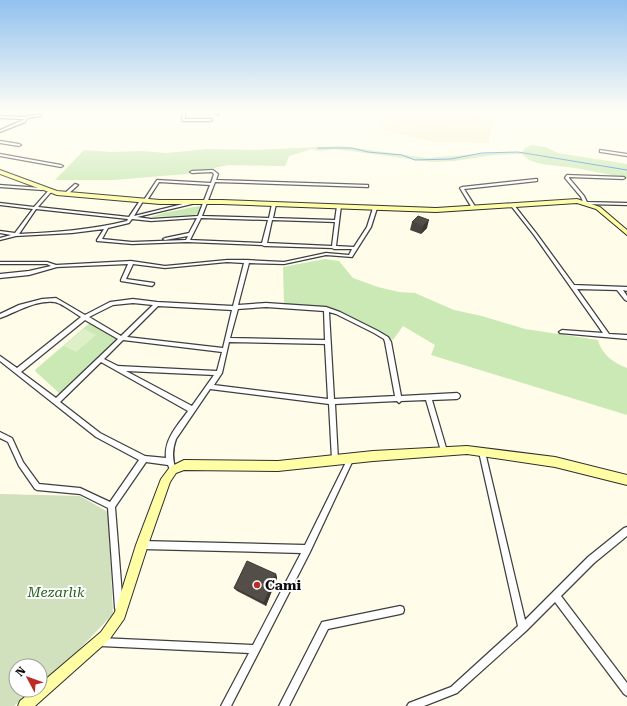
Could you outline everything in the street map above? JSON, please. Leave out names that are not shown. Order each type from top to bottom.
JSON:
[{"type":"street","points":[[601,151],[627,155]]},
{"type":"street","points":[[0,155],[60,166]]},
{"type":"street","points":[[0,172],[28,181],[42,189]]},
{"type":"street","points":[[187,241],[200,217],[216,174],[214,172],[192,172]]},
{"type":"street","points":[[623,178],[568,176],[567,178],[583,197],[585,202],[598,208],[627,233]]},
{"type":"street","points":[[474,208],[462,188],[536,180]]},
{"type":"street","points":[[0,232],[16,235],[60,233],[106,228],[128,222],[158,181],[367,186]]},
{"type":"street","points":[[66,194],[76,185]]},
{"type":"street","points":[[0,186],[42,189],[66,194],[191,203],[205,202],[436,210],[577,201],[627,204]]},
{"type":"street","points":[[0,240],[16,235],[35,208],[50,191]]},
{"type":"street","points":[[130,218],[191,203]]},
{"type":"street","points":[[0,204],[151,220],[200,217],[337,221]]},
{"type":"street","points":[[264,245],[274,204]]},
{"type":"street","points":[[334,248],[338,206]]},
{"type":"street","points":[[512,206],[535,234],[608,336]]},
{"type":"street","points":[[0,276],[29,274],[57,266],[131,262],[165,267],[227,261],[284,263],[326,254],[350,256],[369,227],[375,208]]},
{"type":"street","points":[[106,228],[99,240],[132,243],[187,241],[355,248]]},
{"type":"street","points":[[148,242],[190,234]]},
{"type":"street","points":[[131,262],[123,280],[152,284]]},
{"type":"street","points":[[25,706],[99,642],[120,615],[142,545],[171,466],[168,454],[171,441],[219,373],[247,262]]},
{"type":"street","points":[[0,264],[47,263],[57,266]]},
{"type":"street","points":[[573,287],[627,289]]},
{"type":"street","points":[[618,289],[627,299]]},
{"type":"street","points":[[0,316],[19,307],[50,300],[61,302],[121,338],[225,350]]},
{"type":"street","points":[[17,372],[85,317],[112,303],[133,301],[157,304],[236,308],[266,305],[326,308],[386,338],[399,400]]},
{"type":"street","points":[[56,402],[157,304]]},
{"type":"street","points":[[326,308],[334,460]]},
{"type":"street","points":[[562,332],[627,337]]},
{"type":"street","points":[[228,340],[328,342]]},
{"type":"street","points":[[0,358],[98,435],[144,459],[171,466],[278,466],[351,458],[467,450],[555,462],[627,480]]},
{"type":"street","points":[[100,359],[194,410]]},
{"type":"street","points":[[117,368],[219,373]]},
{"type":"street","points":[[210,387],[331,402],[399,400],[456,396]]},
{"type":"street","points":[[428,397],[444,452]]},
{"type":"street","points":[[1,437],[10,440],[21,464],[37,487],[80,491],[111,506]]},
{"type":"street","points":[[482,452],[523,628]]},
{"type":"street","points":[[226,706],[307,549],[351,458]]},
{"type":"street","points":[[120,615],[111,506],[144,459]]},
{"type":"street","points":[[412,706],[454,690],[556,597],[591,560],[627,531]]},
{"type":"street","points":[[142,545],[307,549]]},
{"type":"street","points":[[556,597],[626,687]]},
{"type":"street","points":[[284,706],[325,625],[400,610]]},
{"type":"street","points":[[99,642],[255,649]]},
{"type":"green space","points":[[532,145],[545,147],[558,153],[627,164],[627,178],[575,168],[541,164],[529,160],[522,154],[494,155],[455,161],[433,162],[335,149],[320,151],[312,149],[289,156],[285,166],[228,165],[186,174],[114,180],[55,180],[84,150],[166,153],[207,149],[255,150],[341,146],[427,158],[522,152],[525,148]]},
{"type":"green space","points":[[199,206],[201,207],[198,214],[194,215],[151,217],[163,213]]},
{"type":"green space","points":[[325,259],[339,261],[353,278],[378,287],[399,292],[415,293],[454,310],[482,316],[525,329],[598,340],[605,354],[627,368],[627,415],[431,355],[435,345],[403,326],[393,340],[340,311],[284,305],[283,267]]},
{"type":"green space","points":[[92,321],[120,338],[69,391],[59,393],[35,371]]},
{"type":"green space","points":[[84,329],[96,335],[76,352],[64,346]]},
{"type":"green space","name":"Mezarlık","points":[[0,494],[80,496],[108,512],[113,614],[68,661],[48,677],[48,658],[8,658],[8,698],[24,698],[14,706],[0,706]]},
{"type":"building","points":[[418,216],[429,220],[423,226],[412,222]]},
{"type":"building","name":"Cami","points":[[247,561],[276,574],[264,603],[234,588]]},
{"type":"waterway","points":[[318,148],[352,148],[368,152],[402,155],[415,160],[451,159],[482,153],[518,152],[627,170]]},
{"type":"place","name":"Cami","points":[[257,585]]}]
